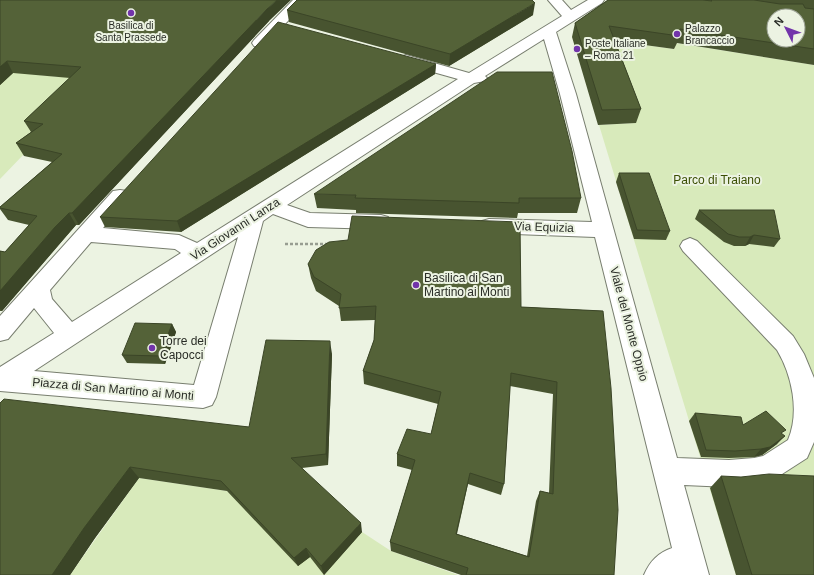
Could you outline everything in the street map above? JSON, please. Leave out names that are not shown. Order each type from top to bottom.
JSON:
[{"type":"street","points":[[246,57],[275,25],[301,0]]},
{"type":"street","points":[[555,0],[570,17]]},
{"type":"street","name":"Via Giovanni Lanza","points":[[0,378],[70,335],[471,78],[597,0]]},
{"type":"street","points":[[275,25],[293,30]]},
{"type":"street","name":"Viale del Monte Oppio","points":[[548,30],[554,75],[604,230],[691,565]]},
{"type":"street","points":[[391,56],[471,78],[500,77]]},
{"type":"street","points":[[0,332],[129,185]]},
{"type":"street","points":[[263,211],[308,220],[400,222]]},
{"type":"street","name":"Piazza di San Martino ai Monti","points":[[0,378],[203,397],[263,211]]},
{"type":"street","name":"Via Equizia","points":[[471,225],[604,230]]},
{"type":"street","points":[[89,230],[179,242],[198,253]]},
{"type":"street","points":[[666,471],[739,473],[764,469],[772,466],[796,450],[803,442],[810,421],[811,410],[808,387],[800,365],[793,354],[785,343],[690,246]]},
{"type":"street","points":[[39,288],[42,302],[70,335]]},
{"type":"street","points":[[659,575],[671,563],[691,565]]},
{"type":"path","points":[[285,244],[329,244]]},
{"type":"green space","name":"Parco di Traiano","points":[[606,40],[674,49],[675,43],[814,65],[814,575],[736,575],[599,125],[636,123]]},
{"type":"green space","points":[[0,68],[61,77],[65,73],[98,77],[0,179]]},
{"type":"green space","points":[[139,478],[227,491],[310,557],[362,532],[391,551],[458,575],[70,575]]},
{"type":"building","points":[[0,0],[277,0],[72,213],[69,213],[55,227],[0,291],[0,251],[5,252],[37,216],[0,207],[62,154],[16,143],[43,124],[24,121],[81,67],[7,61],[0,67]]},
{"type":"building","points":[[297,0],[532,0],[535,3],[450,54],[287,10]]},
{"type":"building","points":[[608,0],[754,0],[780,4],[803,4],[805,8],[766,8],[766,42],[680,29],[679,36],[609,26],[641,109],[602,110],[575,23]]},
{"type":"building","points":[[806,8],[814,9],[814,49],[806,48]]},
{"type":"building","points":[[278,22],[436,64],[177,221],[100,217]]},
{"type":"building","points":[[497,72],[552,72],[572,151],[581,198],[519,198],[519,203],[355,198],[356,195],[314,194]]},
{"type":"building","points":[[619,173],[649,173],[670,231],[637,230]]},
{"type":"building","points":[[699,210],[774,210],[780,239],[754,235],[750,237],[739,237],[728,234]]},
{"type":"building","points":[[352,216],[520,222],[521,307],[603,311],[611,388],[618,510],[614,575],[466,575],[468,568],[390,542],[415,460],[397,454],[407,429],[431,434],[441,392],[363,371],[374,340],[376,306],[339,308],[341,294],[314,277],[308,264],[316,250],[329,242],[348,240]],"holes":[[[511,373],[557,382],[553,494],[540,491],[529,557],[456,534],[470,473],[504,484]]]},
{"type":"building","points":[[135,323],[172,324],[160,356],[122,355]]},
{"type":"building","points":[[266,340],[330,341],[326,454],[291,458],[361,523],[321,566],[306,548],[294,558],[221,481],[130,467],[84,528],[52,575],[0,575],[0,403],[4,399],[249,427]]},
{"type":"building","points":[[766,411],[786,430],[781,433],[785,436],[770,447],[735,451],[706,450],[695,413],[741,417],[743,425]]},
{"type":"building","points":[[769,474],[814,476],[814,575],[752,575],[721,476],[741,477]]},
{"type":"place","name":"Basilica di Santa Prassede","points":[[131,13]]},
{"type":"place","name":"Palazzo Brancaccio","points":[[677,34]]},
{"type":"place","name":"Poste Italiane – Roma 21","points":[[577,49]]},
{"type":"place","name":"Basilica di San Martino ai Monti","points":[[416,285]]},
{"type":"place","name":"Torre dei Capocci","points":[[152,348]]}]
